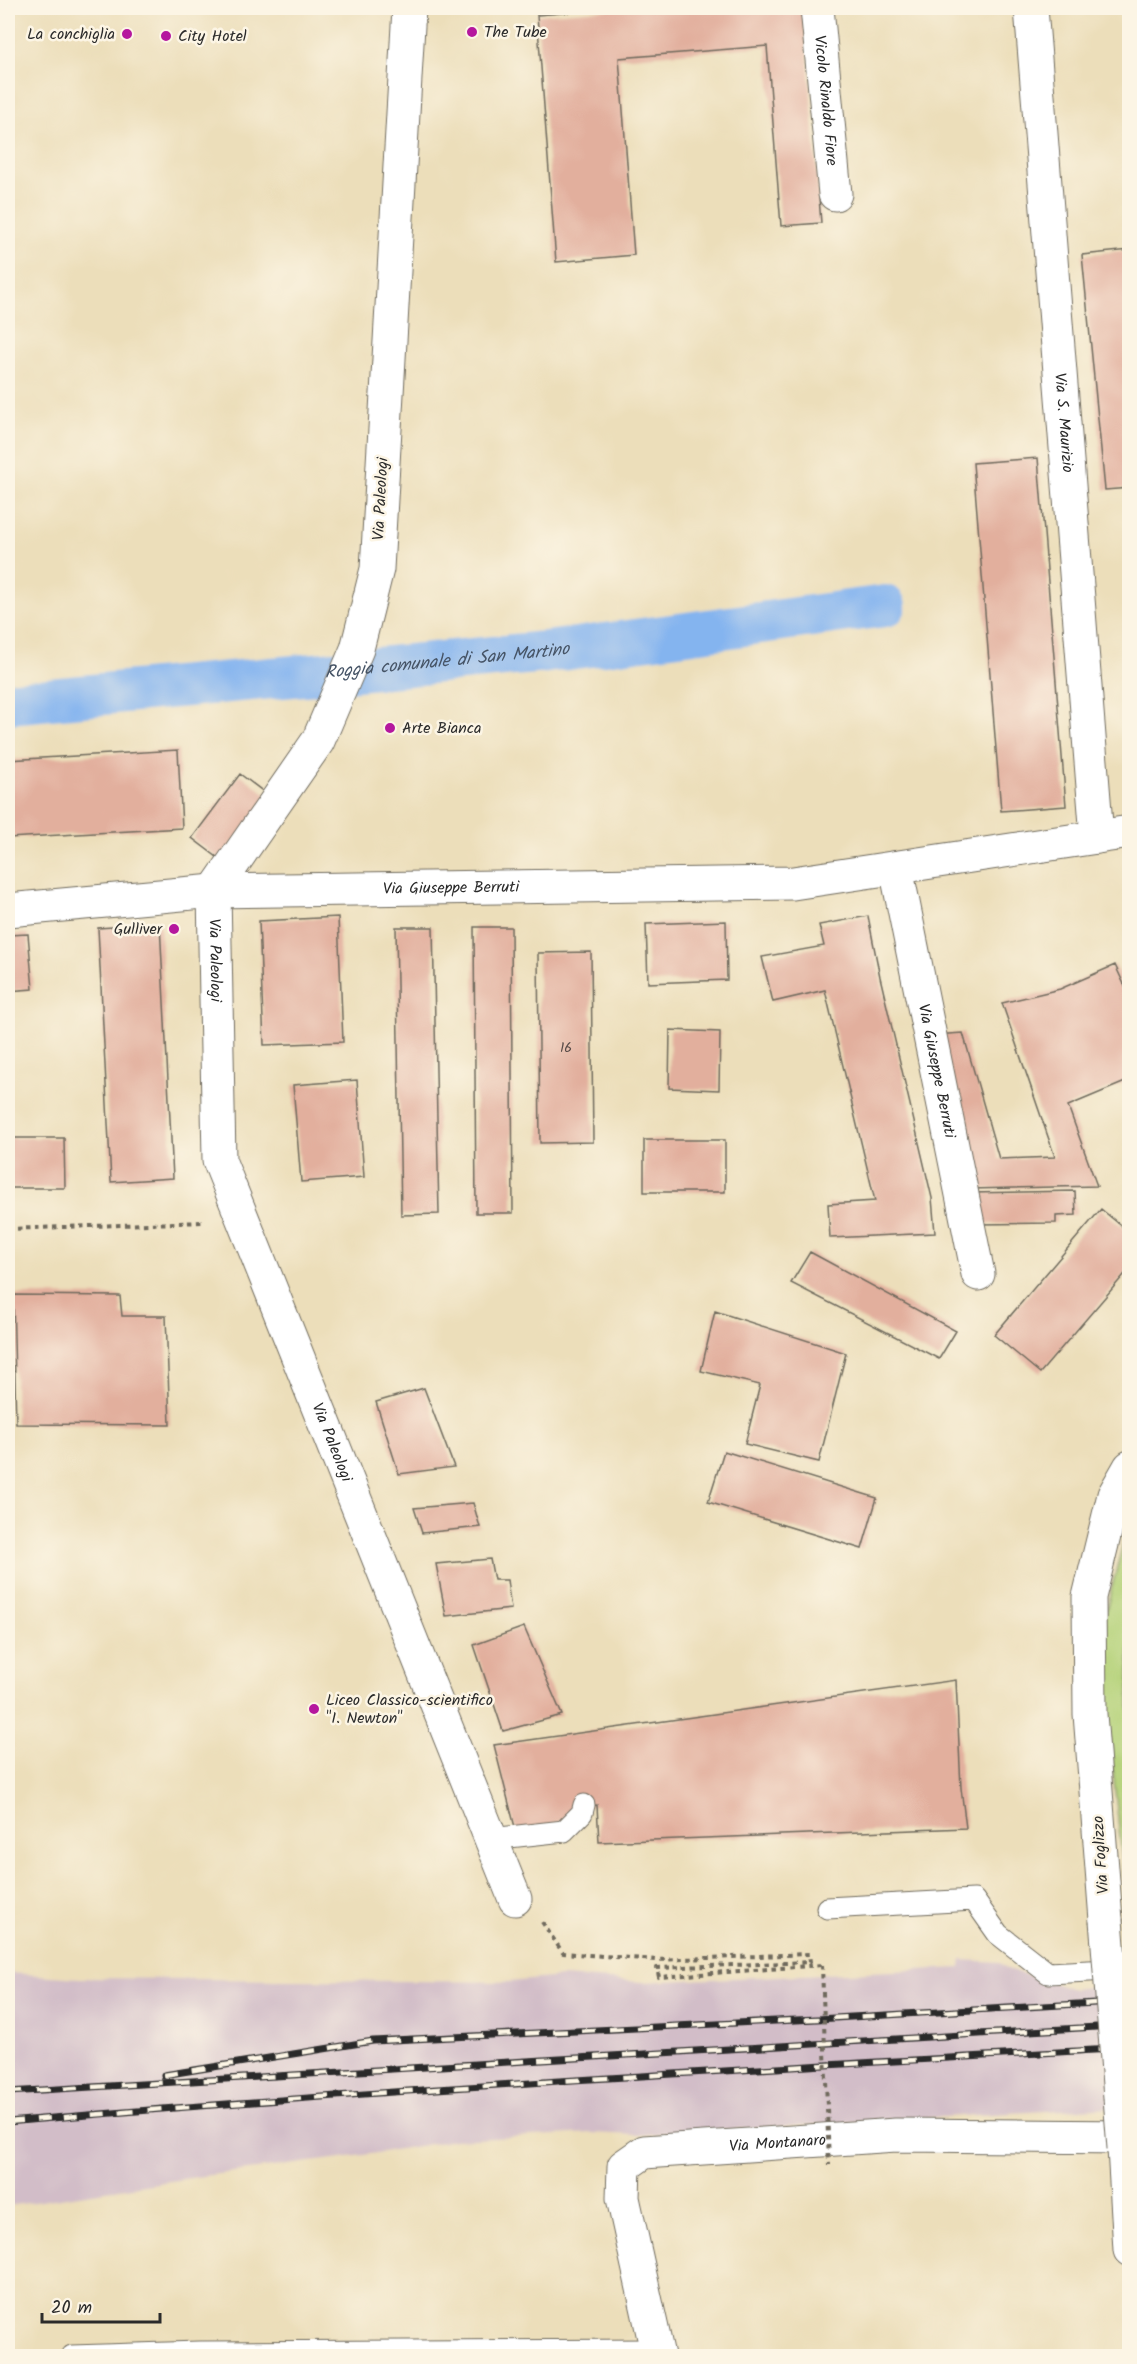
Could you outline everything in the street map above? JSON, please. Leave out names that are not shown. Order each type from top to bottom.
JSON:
[{"type":"street","name":"Via Paleologi","points":[[409,8],[376,569],[357,649],[318,741],[214,891],[219,1160],[515,1899]]},
{"type":"street","name":"Vicolo Rinaldo Fiore","points":[[817,8],[834,194]]},
{"type":"street","name":"Via S. Maurizio","points":[[1031,8],[1097,837]]},
{"type":"street","name":"Via Giuseppe Berruti","points":[[8,910],[214,891],[793,883],[1130,832]]},
{"type":"street","name":"Via Giuseppe Berruti","points":[[896,868],[978,1275]]},
{"type":"street","name":"Via Foglizzo","points":[[1130,1467],[1114,1495],[1089,1597],[1090,1714],[1127,2143],[1130,2250]]},
{"type":"street","name":"Via Montanaro","points":[[657,2353],[623,2198],[624,2166],[644,2152],[896,2135],[1127,2143]]},
{"type":"lane","points":[[491,1839],[564,1831],[582,1813],[584,1805]]},
{"type":"lane","points":[[827,1908],[974,1900],[998,1934],[1048,1973],[1130,1969]]},
{"type":"lane","points":[[72,2356],[222,2352],[657,2353]]},
{"type":"path","points":[[8,1229],[244,1221]]},
{"type":"path","points":[[515,1899],[528,1900],[563,1953],[657,1960],[809,1954],[810,1962],[657,1968],[659,1977],[822,1965],[829,2165]]},
{"type":"shaded area","points":[[962,1960],[999,1962],[1007,1969],[1073,1989],[1129,1982],[1129,2106],[637,2135],[592,2133],[454,2140],[8,2206],[8,1973],[79,1978],[509,1982],[562,1977],[643,1982],[961,1968]]},
{"type":"green space","points":[[1129,1520],[1129,1923],[1099,1638]]},
{"type":"building","points":[[626,8],[804,8],[821,223],[781,226],[767,46],[619,58],[634,255],[556,262],[537,15]]},
{"type":"building","points":[[1130,250],[1130,488],[1105,490],[1082,255]]},
{"type":"building","points":[[1038,458],[1066,806],[1001,811],[973,463]]},
{"type":"building","points":[[178,750],[182,828],[8,838],[8,760]]},
{"type":"building","points":[[240,774],[269,796],[221,860],[192,838]]},
{"type":"building","points":[[868,916],[932,1198],[935,1233],[830,1238],[828,1204],[875,1201],[825,990],[773,1002],[762,957],[824,946],[819,925]]},
{"type":"building","points":[[338,917],[343,1042],[264,1045],[259,921]]},
{"type":"building","points":[[726,921],[727,980],[648,983],[646,924]]},
{"type":"building","points":[[160,924],[173,1178],[111,1182],[98,928]]},
{"type":"building","points":[[396,927],[433,927],[439,1214],[401,1215]]},
{"type":"building","points":[[474,927],[511,927],[513,1213],[476,1213]]},
{"type":"building","points":[[28,934],[33,989],[8,991],[8,935]]},
{"type":"building","points":[[591,952],[593,1142],[540,1143],[538,953]]},
{"type":"building","points":[[1115,965],[1130,997],[1130,1080],[1068,1106],[1097,1186],[970,1189],[934,1035],[963,1033],[999,1159],[1055,1157],[1002,1003],[1060,989]]},
{"type":"building","points":[[670,1030],[720,1032],[719,1090],[669,1088]]},
{"type":"building","points":[[357,1080],[364,1177],[301,1182],[293,1085]]},
{"type":"building","points":[[8,1138],[64,1138],[65,1188],[8,1188]]},
{"type":"building","points":[[644,1140],[725,1140],[725,1192],[644,1192]]},
{"type":"building","points":[[1075,1191],[1076,1215],[1056,1216],[1056,1223],[976,1224],[970,1193]]},
{"type":"building","points":[[1101,1209],[1130,1233],[1130,1268],[1040,1373],[994,1335]]},
{"type":"building","points":[[810,1252],[956,1331],[939,1359],[791,1283]]},
{"type":"building","points":[[13,1295],[120,1296],[122,1316],[166,1316],[170,1425],[16,1424]]},
{"type":"building","points":[[715,1311],[846,1353],[819,1462],[745,1444],[760,1385],[701,1371]]},
{"type":"building","points":[[424,1388],[454,1467],[399,1474],[376,1402]]},
{"type":"building","points":[[724,1451],[877,1498],[862,1549],[708,1502]]},
{"type":"building","points":[[473,1503],[480,1527],[422,1533],[414,1508]]},
{"type":"building","points":[[490,1559],[494,1580],[507,1580],[511,1609],[446,1616],[436,1564]]},
{"type":"building","points":[[524,1627],[562,1715],[503,1731],[474,1645]]},
{"type":"building","points":[[956,1680],[961,1788],[966,1828],[599,1842],[597,1805],[588,1806],[519,1843],[494,1745]]},
{"type":"waterway","name":"Roggia comunale di San Martino","points":[[8,703],[546,652],[885,606]]},
{"type":"railway","points":[[164,2075],[373,2041],[1130,2001]]},
{"type":"railway","points":[[8,2092],[1130,2025]]},
{"type":"railway","points":[[8,2122],[428,2090],[1130,2048]]},
{"type":"place","name":"The Tube","points":[[472,32]]},
{"type":"place","name":"La conchiglia","points":[[127,34]]},
{"type":"place","name":"City Hotel","points":[[166,36]]},
{"type":"place","name":"Arte Bianca","points":[[390,728]]},
{"type":"place","name":"Gulliver","points":[[174,929]]},
{"type":"place","name":"Liceo Classico-scientifico \"I. Newton\"","points":[[314,1709]]}]
